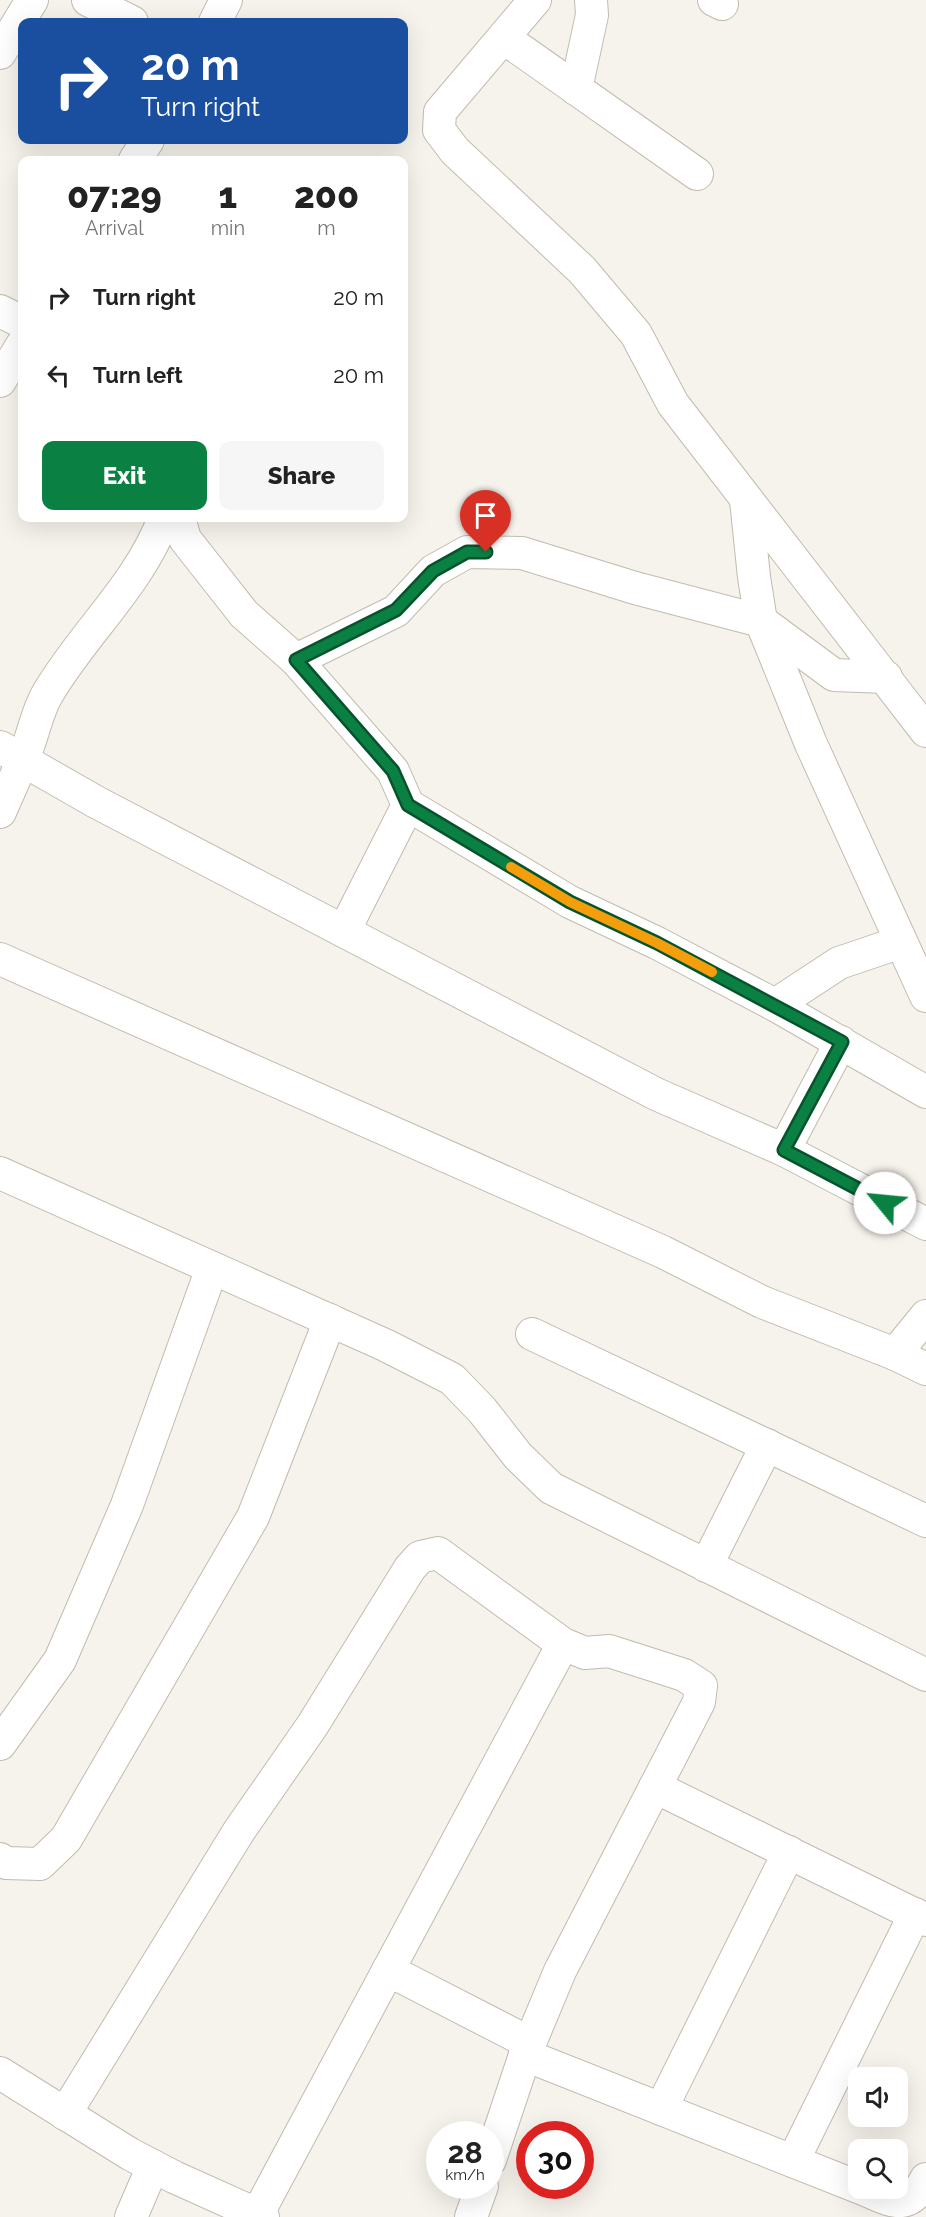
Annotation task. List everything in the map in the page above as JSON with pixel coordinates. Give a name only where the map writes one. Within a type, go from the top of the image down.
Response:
[{"type":"street","points":[[21,18],[32,0]]},
{"type":"street","points":[[88,0],[124,18]]},
{"type":"street","points":[[217,18],[226,0]]},
{"type":"street","points":[[535,0],[440,111],[438,130],[455,151],[582,270],[636,334],[673,404],[886,677],[908,710],[926,730]]},
{"type":"street","points":[[576,89],[592,15],[591,0]]},
{"type":"street","points":[[0,53],[18,23]]},
{"type":"street","points":[[504,38],[697,174]]},
{"type":"street","points":[[0,311],[18,320]]},
{"type":"street","points":[[0,381],[18,352]]},
{"type":"street","points":[[746,500],[761,621],[811,744],[913,956],[926,996]]},
{"type":"street","points":[[0,812],[12,753],[47,694],[125,590],[158,535],[163,522]]},
{"type":"street","points":[[180,522],[184,539],[244,614],[296,660],[393,771],[408,805],[570,902],[657,943],[775,1005],[926,1092]]},
{"type":"street","points":[[296,660],[396,610],[433,571],[467,552],[522,553],[635,588],[761,621],[834,675],[886,677]]},
{"type":"street","points":[[12,753],[96,802],[656,1094],[784,1150],[926,1224]]},
{"type":"street","points":[[344,931],[408,805]]},
{"type":"street","points":[[775,1005],[838,963],[913,956]]},
{"type":"street","points":[[0,959],[663,1252],[762,1302],[895,1354],[926,1369]]},
{"type":"street","points":[[784,1150],[842,1042]]},
{"type":"street","points":[[0,1173],[385,1345],[452,1379],[482,1410],[518,1456],[551,1488],[926,1675]]},
{"type":"street","points":[[0,1744],[60,1660],[127,1505],[212,1268]]},
{"type":"street","points":[[895,1354],[926,1316]]},
{"type":"street","points":[[0,1859],[6,1863],[40,1864],[66,1839],[253,1517],[330,1320]]},
{"type":"street","points":[[532,1334],[767,1445],[924,1515]]},
{"type":"street","points":[[706,1566],[767,1445]]},
{"type":"street","points":[[65,2114],[239,1831],[312,1726],[410,1568],[420,1557],[438,1553],[563,1644],[585,1653],[609,1651],[684,1675],[701,1686],[699,1702],[560,1971],[528,2049],[503,2121]]},
{"type":"street","points":[[0,2073],[153,2166],[260,2216],[388,1970],[563,1644]]},
{"type":"street","points":[[655,1786],[920,1917],[793,2161]]},
{"type":"street","points":[[661,2109],[789,1852]]},
{"type":"street","points":[[388,1970],[528,2049],[661,2109],[848,2184]]},
{"type":"street","points":[[131,2217],[153,2166]]},
{"type":"street","points":[[887,2199],[906,2201],[919,2193],[926,2179]]},
{"type":"street","points":[[471,2217],[477,2199]]},
{"type":"slow traffic","points":[[511,867],[570,902],[712,972]]},
{"type":"route","points":[[486,552],[467,552],[433,571],[396,610],[296,660],[393,771],[408,805],[570,902],[657,943],[842,1042],[784,1150],[885,1203]]}]
